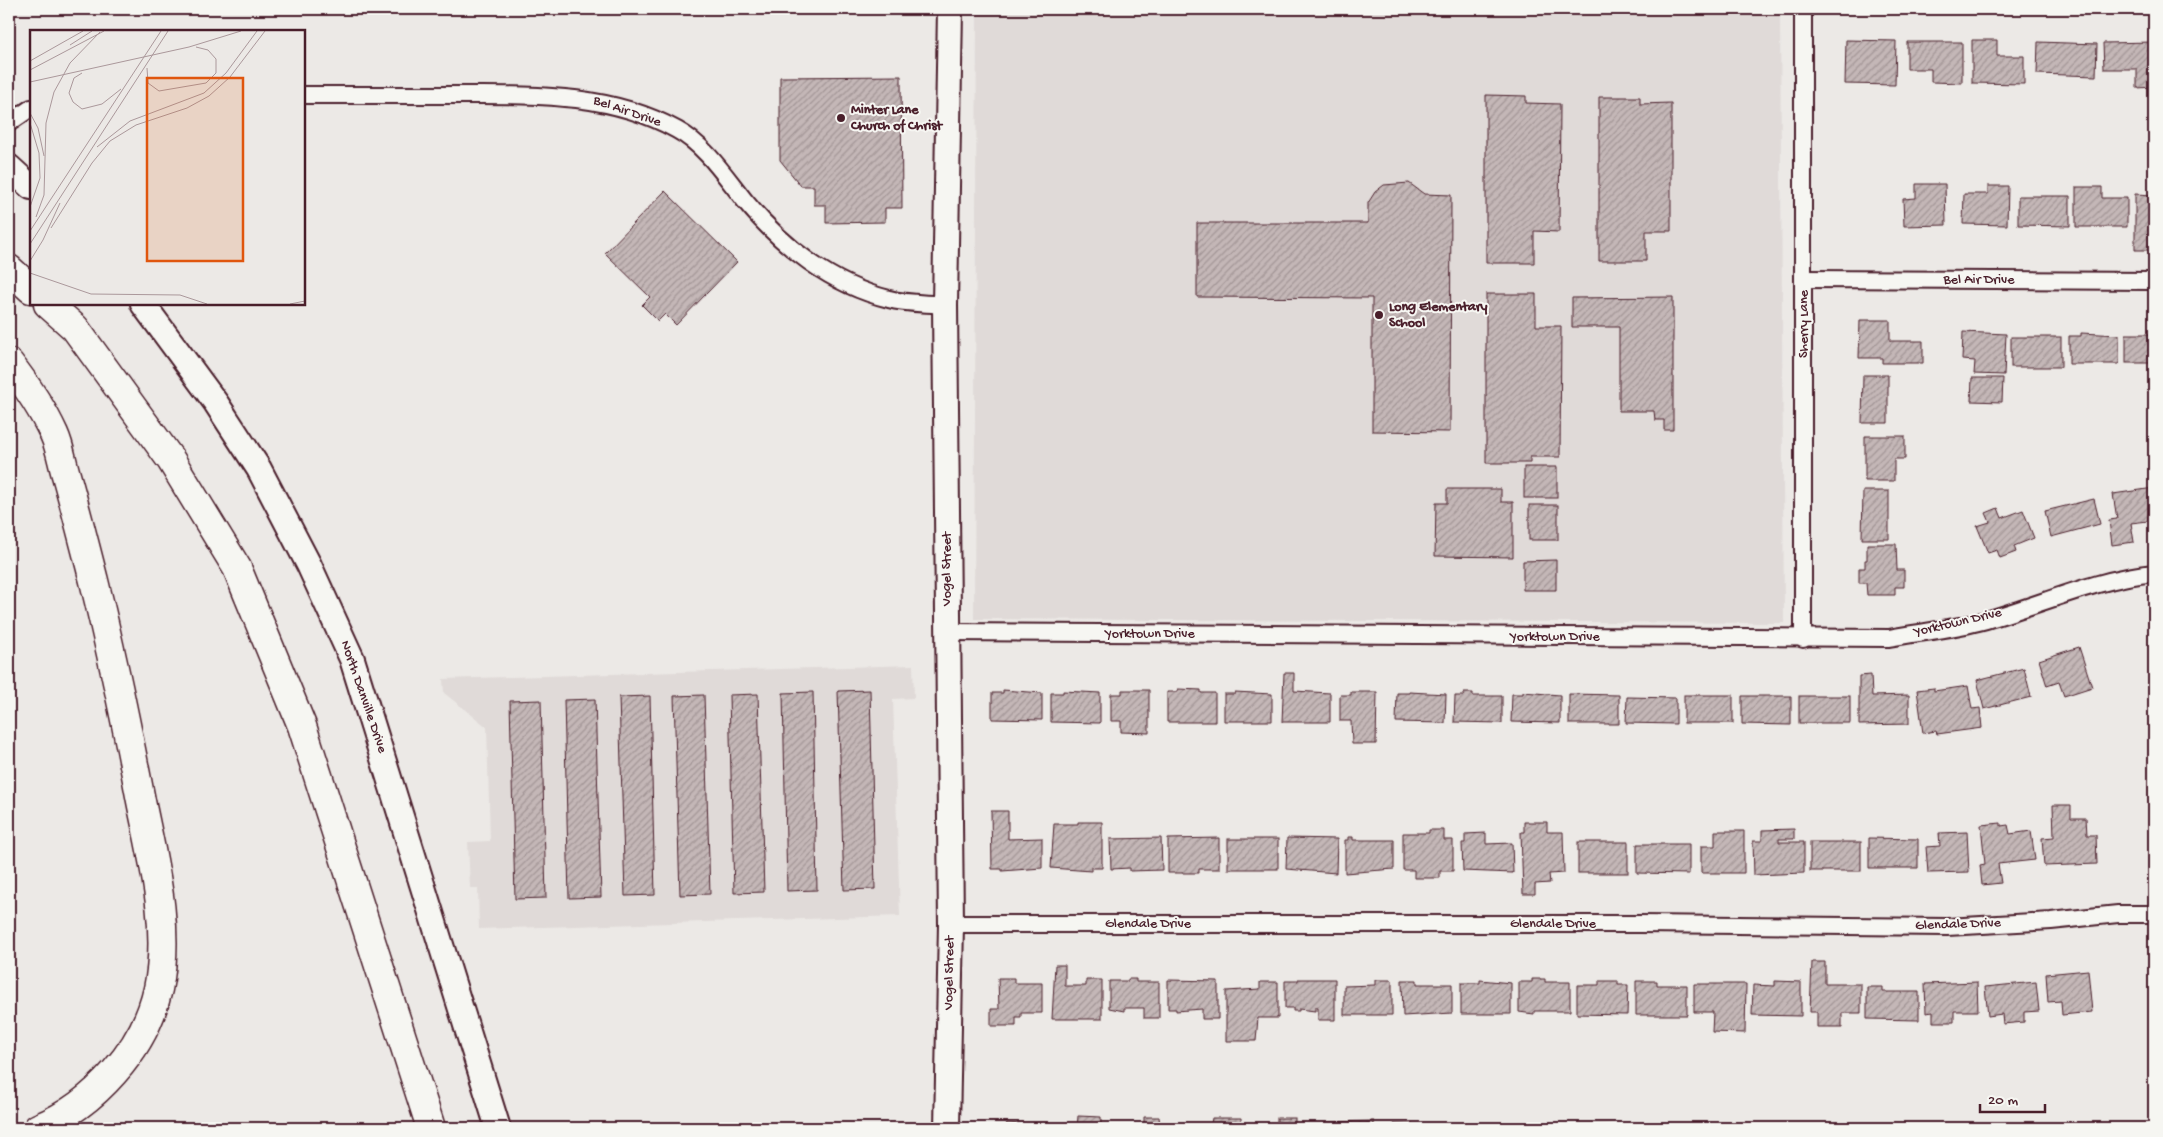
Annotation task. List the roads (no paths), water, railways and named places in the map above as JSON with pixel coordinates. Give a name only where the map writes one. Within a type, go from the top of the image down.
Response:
[{"type":"highway","points":[[9,269],[30,288]]},
{"type":"highway","points":[[49,305],[75,328],[171,460],[237,568],[302,726],[431,1128]]},
{"type":"highway","points":[[9,363],[33,394],[55,436],[79,520],[117,676],[155,871],[162,918],[158,987],[152,1010],[134,1047],[115,1071],[90,1096],[57,1120],[38,1128]]},
{"type":"street","name":"Vogel Street","points":[[947,1128],[950,924],[946,305],[950,9]]},
{"type":"street","name":"Sherry Lane","points":[[1803,9],[1803,639]]},
{"type":"street","name":"Bel Air Drive","points":[[305,95],[535,95],[586,98],[639,113],[678,130],[699,147],[765,225],[800,256],[847,285],[890,300],[946,305]]},
{"type":"street","points":[[9,123],[30,109]]},
{"type":"street","points":[[9,167],[30,186]]},
{"type":"street","name":"Bel Air Drive","points":[[1804,279],[2154,281]]},
{"type":"street","name":"North Danville Drive","points":[[144,305],[216,403],[259,469],[309,565],[352,659],[498,1128]]},
{"type":"street","name":"Yorktown Drive","points":[[947,632],[1803,639],[1888,638],[1985,620],[2068,591],[2134,575],[2154,573]]},
{"type":"street","name":"Glendale Drive","points":[[950,924],[1640,924],[1947,927],[2051,921],[2118,914],[2154,914]]},
{"type":"place","name":"Minter Lane Church of Christ","points":[[841,118]]},
{"type":"place","name":"Long Elementary School","points":[[1379,315]]}]
